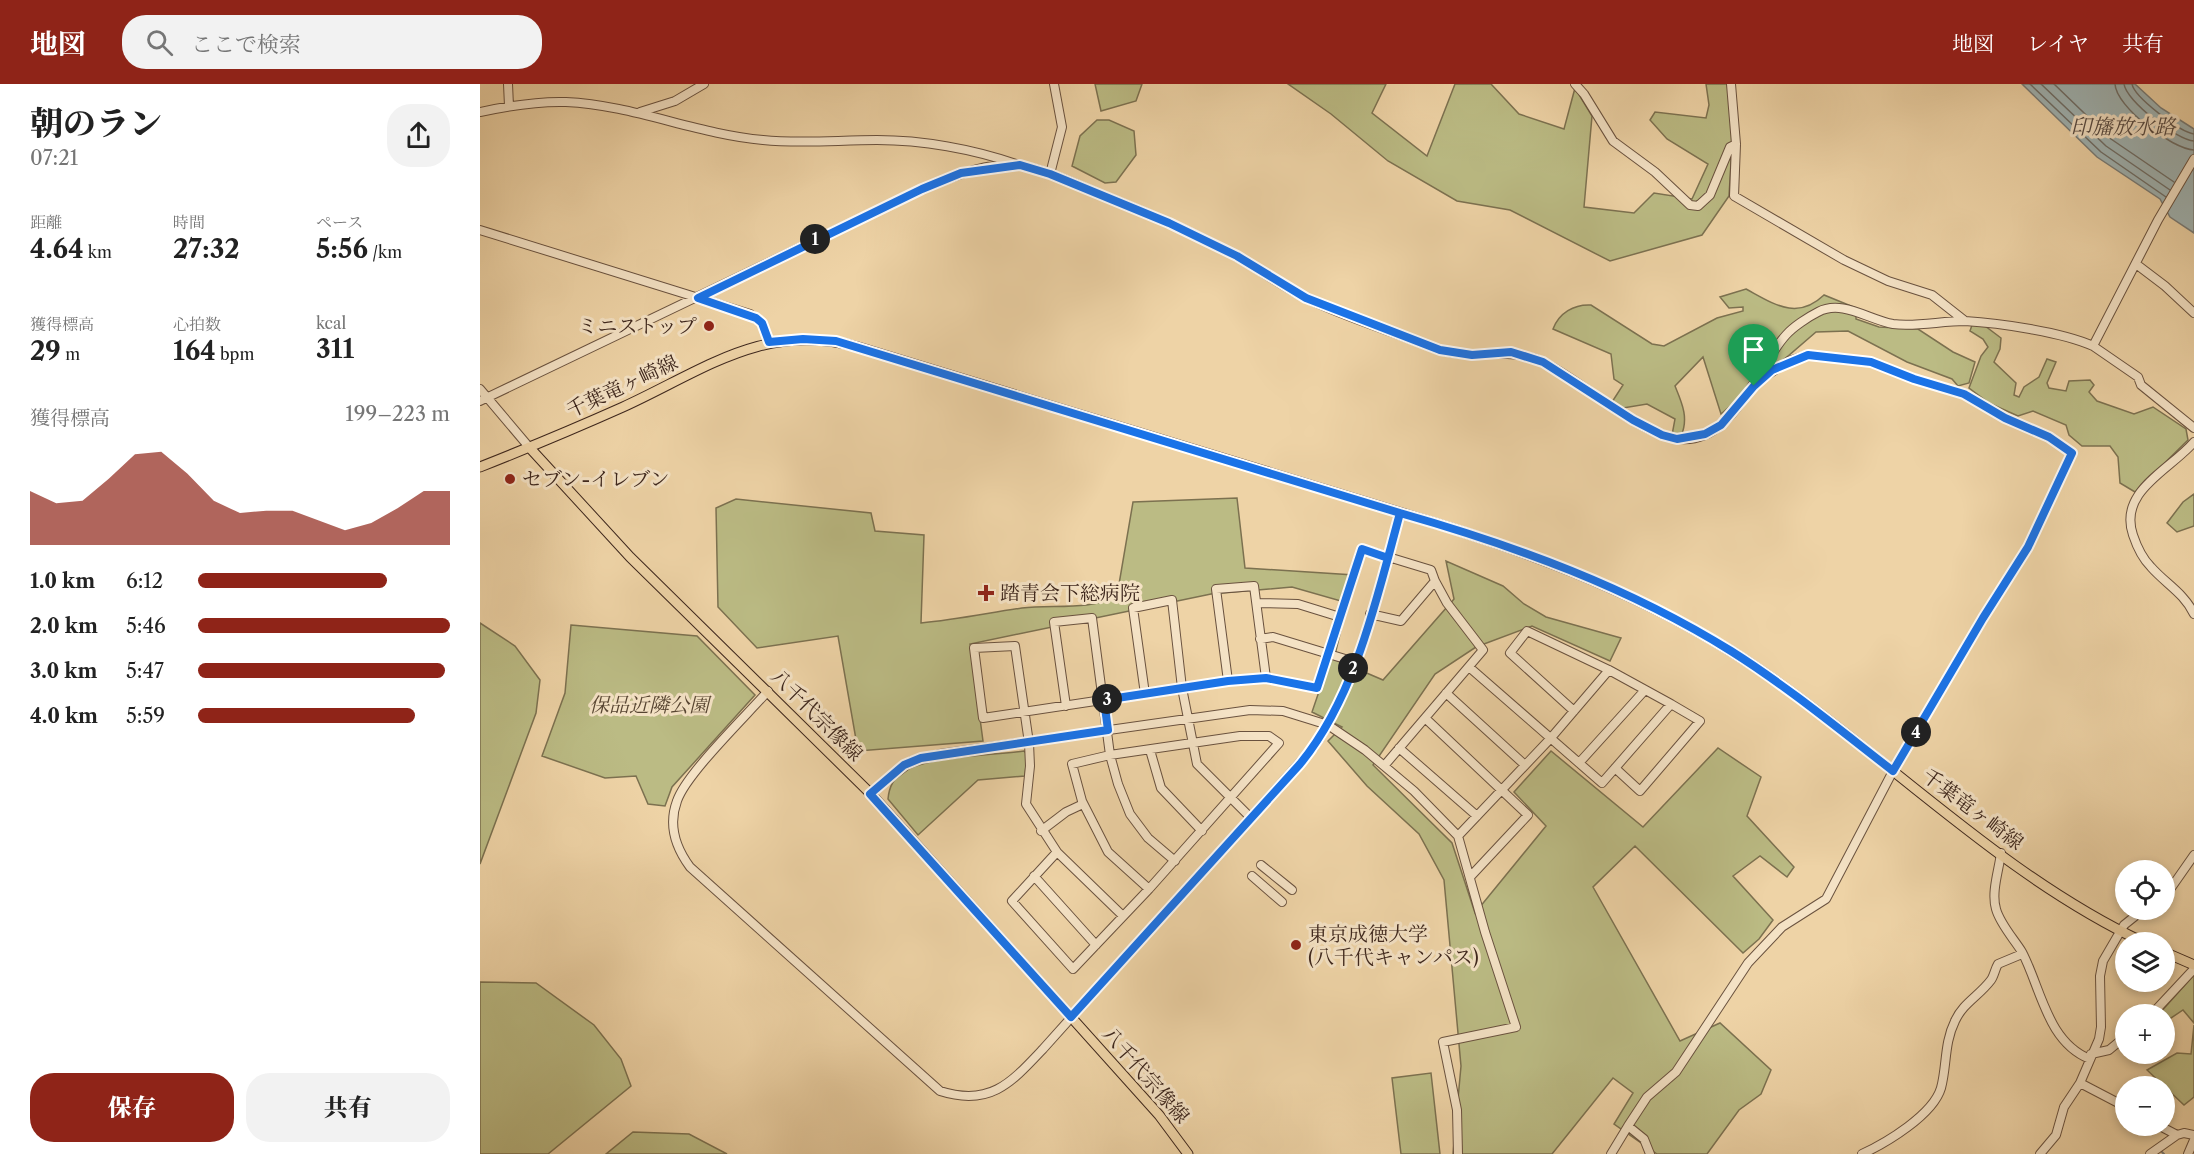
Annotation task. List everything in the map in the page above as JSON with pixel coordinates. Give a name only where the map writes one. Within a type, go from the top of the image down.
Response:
[{"type":"main road","name":"千葉竜ヶ崎線","points":[[480,467],[622,407],[733,354],[769,342],[803,339],[836,341],[1400,513],[1555,563],[1663,612],[1768,675],[2001,853],[2085,913],[2120,931]]},
{"type":"main road","name":"八千代宗像線","points":[[529,447],[630,557],[870,794],[1159,1114],[1188,1154]]},
{"type":"main road","points":[[2175,958],[2194,967]]},
{"type":"street","points":[[508,84],[509,106]]},
{"type":"street","points":[[637,113],[675,101],[704,84]]},
{"type":"street","points":[[1050,174],[1062,127],[1054,84]]},
{"type":"street","points":[[1575,84],[1584,94],[1608,136],[1655,172],[1690,205],[1698,206],[1710,195],[1730,147],[1736,144]]},
{"type":"street","points":[[1731,84],[1736,144],[1732,188],[1738,200],[1844,260],[1888,281],[1932,295],[1965,321]]},
{"type":"street","points":[[480,112],[509,106],[566,102],[637,113],[738,138],[803,143],[901,141],[978,153],[1050,174],[1169,223],[1237,256],[1306,298],[1440,350],[1472,355],[1511,352],[1543,362],[1633,420],[1662,435],[1677,439],[1705,434],[1721,425],[1754,386],[1772,370],[1808,355],[1871,362],[1914,379],[1964,394],[2005,418],[2049,437],[2072,453],[2028,547],[1983,618],[1893,771],[1826,899],[1782,927],[1748,963],[1676,1072],[1647,1097],[1611,1154]]},
{"type":"street","points":[[2092,346],[2158,220],[2194,159]]},
{"type":"street","points":[[483,399],[922,189],[961,173],[1020,165]]},
{"type":"street","points":[[480,230],[756,318],[762,323],[769,342]]},
{"type":"street","points":[[2136,264],[2165,285],[2194,313]]},
{"type":"street","points":[[1754,386],[1786,334],[1819,311],[1829,308],[1854,311],[1893,324],[1965,321],[2076,340],[2092,346],[2138,377],[2141,385],[2194,428]]},
{"type":"street","points":[[480,389],[483,399],[529,447]]},
{"type":"street","points":[[2194,442],[2134,498],[2129,518],[2142,556],[2175,587],[2189,603],[2194,614]]},
{"type":"street","points":[[768,691],[689,781],[677,801],[674,833],[681,855],[690,867],[940,1091],[955,1096],[975,1097],[1001,1088],[1015,1079],[1313,748],[1346,690],[1400,513]]},
{"type":"street","points":[[1123,916],[1057,852],[1041,831],[1026,804],[1030,766],[1029,743],[1024,713],[1015,646],[974,648],[983,718],[1024,713],[1228,681],[1266,678],[1317,688],[1362,549],[1431,570],[1447,603],[1484,650],[1384,766]]},
{"type":"street","points":[[1370,614],[1401,621],[1435,581]]},
{"type":"street","points":[[1228,681],[1216,589],[1254,586],[1266,678]]},
{"type":"street","points":[[1144,694],[1133,608],[1172,600],[1182,688],[1197,764],[1251,818]]},
{"type":"street","points":[[1257,603],[1298,604],[1340,617]]},
{"type":"street","points":[[1066,706],[1053,622],[1092,618],[1110,755],[1130,814],[1148,838],[1175,861]]},
{"type":"street","points":[[1574,711],[1510,653],[1527,631],[1609,670],[1700,721],[1640,791],[1615,768]]},
{"type":"street","points":[[1260,639],[1273,637],[1355,662]]},
{"type":"street","points":[[1468,668],[1602,783],[1671,704]]},
{"type":"street","points":[[1458,836],[1550,739],[1609,670]]},
{"type":"street","points":[[1579,763],[1645,690]]},
{"type":"street","points":[[1446,693],[1525,765]]},
{"type":"street","points":[[870,794],[898,770],[921,758],[1108,730],[1264,710],[1305,716],[1328,725],[1414,791],[1458,836],[1516,1027],[1443,1042],[1457,1110],[1458,1154]]},
{"type":"street","points":[[1425,718],[1528,815],[1470,877]]},
{"type":"street","points":[[1057,852],[1012,900],[1073,969],[1149,889],[1232,799],[1280,743],[1269,736],[1240,736],[1110,755],[1072,764],[1083,804],[1108,852],[1149,889]]},
{"type":"street","points":[[1399,748],[1477,816]]},
{"type":"street","points":[[1150,750],[1161,788],[1202,831]]},
{"type":"street","points":[[1041,831],[1050,822],[1083,804]]},
{"type":"street","points":[[2001,853],[1995,905],[2022,954],[2049,1018],[2068,1044],[2081,1055],[2090,1057],[2109,1050],[2115,1045]]},
{"type":"street","points":[[2175,882],[2194,855]]},
{"type":"street","points":[[1261,865],[1292,890]]},
{"type":"street","points":[[1034,876],[1096,945]]},
{"type":"street","points":[[1252,876],[1282,902]]},
{"type":"street","points":[[2040,1154],[2056,1135],[2064,1107],[2080,1083],[2090,1057],[2101,1027],[2100,976],[2103,961],[2128,920]]},
{"type":"street","points":[[1862,1154],[1893,1138],[1906,1126],[1920,1118],[1941,1087],[1947,1040],[1964,1005],[1990,981],[1998,964],[2022,954]]},
{"type":"street","points":[[2161,1004],[2194,967]]},
{"type":"street","points":[[2080,1083],[2115,1101]]},
{"type":"street","points":[[1628,1126],[1644,1138],[1650,1154]]},
{"type":"street","points":[[2150,1154],[2184,1133],[2194,1138],[2187,1154]]},
{"type":"green space","points":[[1095,84],[1142,84],[1136,101],[1101,111]]},
{"type":"green space","points":[[1288,84],[1386,84],[1372,113],[1427,156],[1455,84],[1491,84],[1519,114],[1564,129],[1575,88],[1592,116],[1584,207],[1634,213],[1654,193],[1692,199],[1708,164],[1667,139],[1650,120],[1655,112],[1706,118],[1709,105],[1706,84],[1728,84],[1733,129],[1729,196],[1702,235],[1610,261],[1510,210],[1457,201],[1388,161],[1331,114]]},
{"type":"green space","points":[[1097,120],[1109,120],[1134,131],[1136,155],[1116,182],[1105,183],[1072,166],[1080,136]]},
{"type":"green space","points":[[1746,289],[1776,304],[1795,308],[1814,303],[1824,295],[1856,308],[1856,319],[1879,327],[1918,329],[1953,352],[1975,362],[1969,383],[1958,386],[1952,379],[1907,362],[1848,331],[1816,332],[1721,414],[1703,357],[1675,386],[1682,405],[1684,423],[1681,436],[1672,435],[1675,419],[1647,404],[1623,408],[1612,402],[1623,385],[1614,379],[1611,354],[1553,329],[1563,314],[1579,306],[1591,305],[1652,344],[1664,346],[1717,318],[1743,311],[1743,307],[1729,308],[1720,297]]},
{"type":"green space","points":[[1972,325],[1985,326],[2001,338],[2000,349],[1994,362],[2016,383],[2014,395],[2019,397],[2024,387],[2039,377],[2047,359],[2056,362],[2047,383],[2049,388],[2066,391],[2069,381],[2090,380],[2094,385],[2089,392],[2097,401],[2134,414],[2153,407],[2186,429],[2188,440],[2135,492],[2120,483],[2118,457],[2110,446],[2082,446],[2069,435],[2066,425],[2033,411],[2018,416],[1989,403],[1969,388],[1981,356],[1988,347],[1983,339],[1970,331]]},
{"type":"green space","points":[[2194,494],[2194,526],[2177,532],[2167,523],[2183,502]]},
{"type":"green space","points":[[1237,498],[1245,568],[1354,575],[1334,659],[1383,680],[1454,599],[1446,561],[1503,586],[1524,604],[1546,617],[1621,638],[1610,661],[1532,626],[1476,647],[1435,674],[1373,765],[1452,843],[1475,913],[1546,826],[1514,792],[1551,751],[1643,827],[1718,748],[1761,777],[1747,816],[1794,867],[1787,877],[1760,856],[1733,876],[1773,920],[1759,939],[1743,953],[1635,846],[1593,887],[1680,1041],[1720,1023],[1771,1070],[1761,1094],[1739,1110],[1707,1154],[1657,1154],[1614,1124],[1633,1093],[1613,1078],[1552,1154],[1453,1154],[1461,1066],[1444,880],[1419,834],[1367,786],[1328,741],[1342,727],[1312,712],[1328,665],[1341,601],[1292,587],[1211,594],[970,644],[983,741],[858,751],[838,636],[757,648],[718,607],[716,508],[736,499],[871,513],[875,531],[924,535],[921,623],[1022,608],[1095,604],[1106,601],[1117,596],[1133,502]]},
{"type":"green space","points":[[480,623],[515,646],[540,680],[536,713],[480,864]]},
{"type":"green space","name":"保品近隣公園","points":[[571,625],[697,636],[755,695],[672,787],[665,806],[648,804],[636,776],[605,778],[542,756],[565,693]]},
{"type":"green space","points":[[1024,751],[1027,754],[1025,776],[978,780],[918,835],[888,799],[894,780],[903,772],[914,767],[944,759]]},
{"type":"green space","points":[[2194,975],[2194,1023],[2183,1010],[2175,1015],[2175,1004],[2168,1004]]},
{"type":"green space","points":[[480,982],[536,983],[594,1025],[621,1059],[631,1086],[548,1154],[480,1154]]},
{"type":"green space","points":[[2194,1025],[2194,1097],[2184,1105],[2175,1096],[2175,1076],[2153,1076],[2147,1070],[2158,1064],[2175,1064],[2177,1053],[2191,1054]]},
{"type":"green space","points":[[1431,1073],[1440,1154],[1401,1154],[1392,1078]]},
{"type":"green space","points":[[633,1132],[689,1134],[727,1154],[606,1154]]},
{"type":"water","name":"印旛放水路","points":[[2022,84],[2135,84],[2161,108],[2194,129],[2194,233],[2170,217],[2160,199],[2097,157]]},
{"type":"waterway","points":[[2161,1151],[2164,1154]]},
{"type":"place","name":"ミニストップ","points":[[709,326]]},
{"type":"place","name":"セブン-イレブン","points":[[510,479]]},
{"type":"place","name":"踏青会下総病院","points":[[986,593]]},
{"type":"place","name":"東京成徳大学 (八千代キャンパス)","points":[[1296,945]]},
{"type":"route","points":[[1754,386],[1721,425],[1705,434],[1677,439],[1662,435],[1584,390],[1543,362],[1511,352],[1472,355],[1440,350],[1306,298],[1237,256],[1169,223],[1050,174],[1020,165],[961,173],[922,189],[771,260],[698,298],[750,314],[762,323],[769,342],[803,339],[836,341],[1400,513],[1388,558],[1346,690],[1322,735],[1300,764],[1071,1017],[870,794],[904,765],[921,758],[1108,730],[1104,700],[1228,681],[1266,678],[1317,688],[1362,549],[1388,558],[1400,513],[1555,563],[1663,612],[1768,675],[1893,771],[1983,618],[2028,547],[2072,453],[2049,437],[2005,418],[1964,394],[1914,379],[1871,362],[1808,355],[1772,370],[1754,386]]}]
